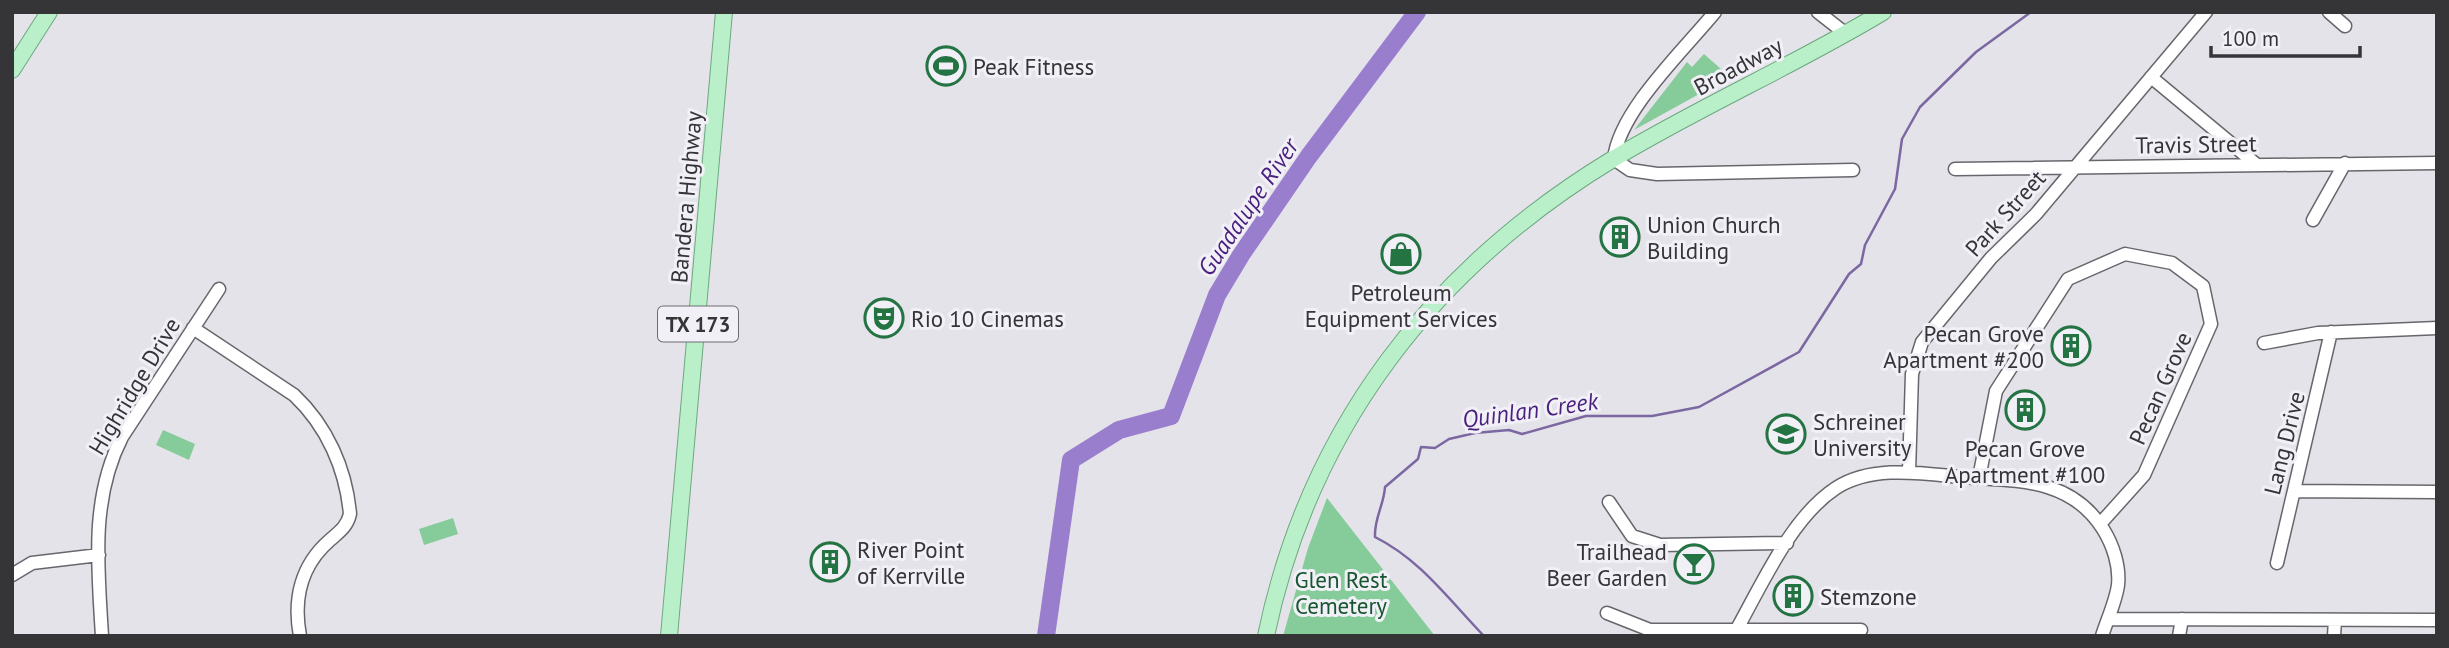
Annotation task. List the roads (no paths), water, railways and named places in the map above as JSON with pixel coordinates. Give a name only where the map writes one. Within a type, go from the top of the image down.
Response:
[{"type":"main road","points":[[12,70],[49,12]]},
{"type":"main road","name":"Bandera Highway","points":[[669,636],[724,12]]},
{"type":"main road","name":"Broadway","points":[[1266,636],[1290,544],[1312,486],[1345,423],[1382,367],[1438,299],[1480,257],[1523,220],[1614,159],[1883,12]]},
{"type":"street","points":[[1715,12],[1634,110],[1622,128],[1614,159],[1630,170],[1657,174],[1853,170]]},
{"type":"street","points":[[1818,12],[1846,34]]},
{"type":"street","name":"Park Street","points":[[1909,472],[1911,383],[1918,349],[1991,258],[2036,214],[2206,12]]},
{"type":"street","points":[[2329,12],[2345,26]]},
{"type":"street","points":[[2151,77],[2257,165]]},
{"type":"street","points":[[2314,220],[2345,163]]},
{"type":"street","name":"Travis Street","points":[[1955,169],[2437,163]]},
{"type":"street","name":"Pecan Grove","points":[[1979,478],[1996,391],[2068,279],[2125,254],[2172,263],[2203,286],[2211,324],[2144,475],[2100,524]]},
{"type":"street","name":"Highridge Drive","points":[[102,636],[99,555],[101,492],[108,463],[219,289]]},
{"type":"street","points":[[193,328],[294,395],[309,409],[333,446],[350,514],[348,522],[315,555],[304,572],[296,615],[300,636]]},
{"type":"street","points":[[2264,343],[2331,332],[2437,328]]},
{"type":"street","name":"Lang Drive","points":[[2277,563],[2331,332]]},
{"type":"street","points":[[1734,633],[1810,509],[1837,487],[1869,475],[1909,472],[2029,482],[2063,491],[2090,509],[2113,545],[2118,584],[2102,636]]},
{"type":"street","points":[[2294,491],[2437,492]]},
{"type":"street","points":[[1609,502],[1632,536],[1660,545],[1787,543]]},
{"type":"street","points":[[12,575],[32,563],[99,555]]},
{"type":"street","points":[[1607,614],[1650,630],[1734,633],[1861,630]]},
{"type":"street","points":[[2108,619],[2437,620]]},
{"type":"street","points":[[2179,636],[2182,620]]},
{"type":"street","points":[[2334,636],[2335,620]]},
{"type":"waterway","name":"Guadalupe River","points":[[1046,636],[1071,460],[1119,430],[1171,416],[1217,295],[1241,255],[1309,156],[1417,12]]},
{"type":"waterway","name":"Quinlan Creek","points":[[1484,636],[1407,557],[1375,537],[1385,487],[1418,459],[1421,447],[1435,448],[1449,439],[1475,433],[1509,430],[1522,434],[1586,416],[1652,416],[1699,407],[1799,352],[1849,274],[1861,264],[1865,245],[1895,189],[1902,139],[1920,107],[1976,52],[2031,12]]},
{"type":"place","name":"Peak Fitness","points":[[946,66]]},
{"type":"place","name":"Union Church Building","points":[[1620,237]]},
{"type":"place","name":"Petroleum Equipment Services","points":[[1401,254]]},
{"type":"place","name":"Rio 10 Cinemas","points":[[884,318]]},
{"type":"place","name":"Pecan Grove Apartment #200","points":[[2071,346]]},
{"type":"place","name":"Pecan Grove Apartment #100","points":[[2025,410]]},
{"type":"place","name":"Schreiner University","points":[[1786,434]]},
{"type":"place","name":"River Point of Kerrville","points":[[830,562]]},
{"type":"place","name":"Trailhead Beer Garden","points":[[1694,564]]},
{"type":"place","name":"Stemzone","points":[[1793,596]]},
{"type":"park label","name":"Glen Rest Cemetery","points":[[1341,592]]}]
